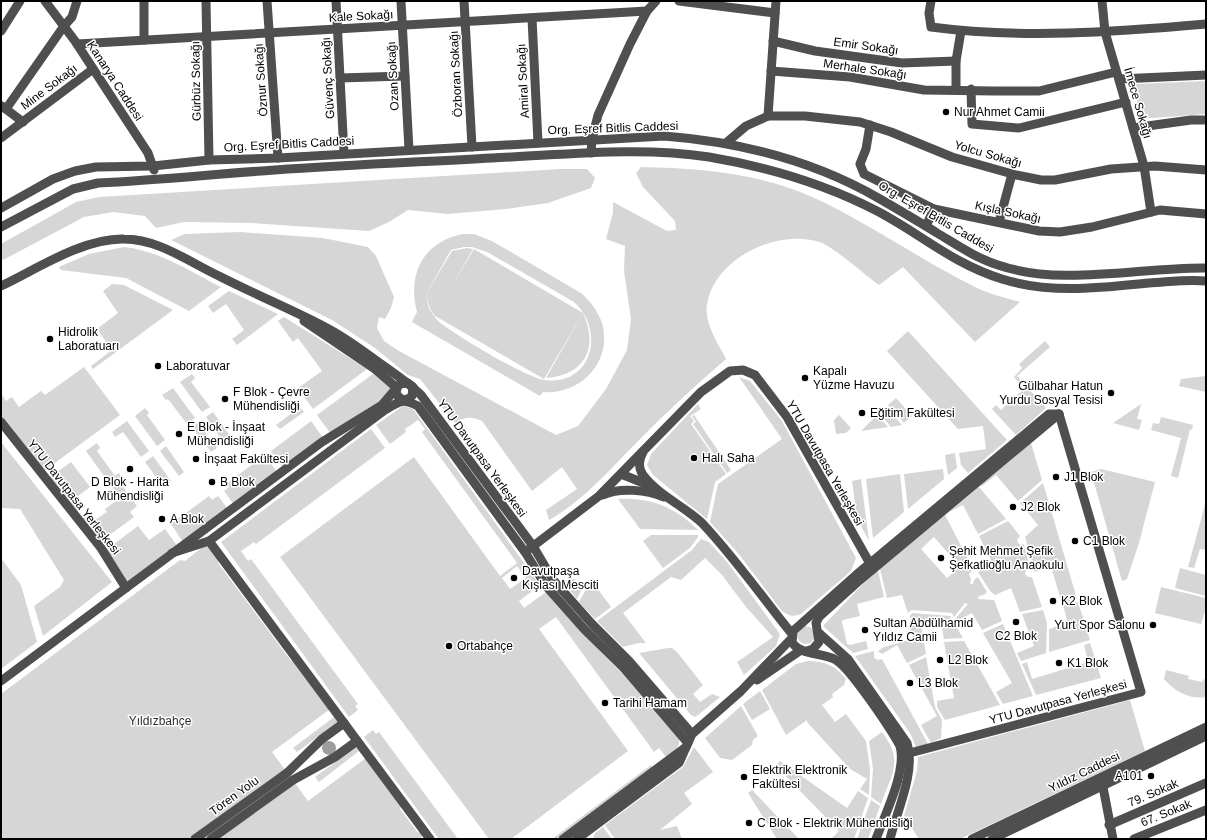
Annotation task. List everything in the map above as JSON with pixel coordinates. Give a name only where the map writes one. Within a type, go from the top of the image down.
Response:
[{"type":"street","points":[[1,31],[20,1]]},
{"type":"street","name":"Kanarya Caddesi","points":[[45,1],[77,44],[148,153],[156,180]]},
{"type":"street","points":[[23,122],[3,107],[72,17],[77,1]]},
{"type":"street","points":[[144,1],[144,40]]},
{"type":"street","name":"Gürbüz Sokağı","points":[[206,1],[209,160]]},
{"type":"street","name":"Öznur Sokağı","points":[[267,1],[278,158]]},
{"type":"street","name":"Güvenç Sokağı","points":[[336,1],[344,154]]},
{"type":"street","name":"Ozan Sokağı","points":[[400,1],[409,150]]},
{"type":"street","name":"Özboran Sokağı","points":[[464,1],[472,146]]},
{"type":"street","points":[[591,153],[592,139],[598,115],[630,44],[647,11],[656,1]]},
{"type":"street","points":[[679,1],[775,13]]},
{"type":"street","points":[[726,143],[746,126],[768,116],[776,1]]},
{"type":"street","points":[[930,1],[929,13],[931,27],[960,31],[1105,32],[1206,24]]},
{"type":"street","name":"İmece Sokağı","points":[[1102,1],[1105,32],[1144,166],[1151,212]]},
{"type":"street","name":"Kale Sokağı","points":[[77,44],[647,11]]},
{"type":"street","name":"Amiral Sokağı","points":[[532,18],[538,143]]},
{"type":"street","points":[[956,89],[956,61],[960,31]]},
{"type":"street","name":"Emir Sokağı","points":[[773,41],[815,51],[902,63],[956,61]]},
{"type":"street","name":"Mine Sokağı","points":[[1,138],[93,69]]},
{"type":"street","name":"Merhale Sokağı","points":[[771,71],[850,77],[924,90],[971,89],[1039,91],[1118,76],[1206,75]]},
{"type":"street","points":[[340,78],[405,76]]},
{"type":"street","points":[[971,89],[972,124],[1019,128],[1126,102]]},
{"type":"street","name":"Yolcu Sokağı","points":[[768,116],[805,116],[860,122],[952,157],[1012,174],[1041,180],[1055,180],[1111,169],[1144,166],[1206,170]]},
{"type":"street","points":[[1133,128],[1191,120],[1206,120]]},
{"type":"street","name":"Kışla Sokağı","points":[[870,125],[866,149],[860,164],[864,174],[934,209],[999,222],[1039,232],[1060,232],[1092,227],[1160,210],[1206,214]]},
{"type":"street","points":[[742,147],[746,126]]},
{"type":"street","name":"Org. Eşref Bitlis Caddesi","points":[[1,208],[53,179],[75,171],[104,166],[153,166],[209,160],[278,158],[664,136],[726,143],[807,164],[844,179],[969,252],[993,263],[1030,272],[1097,275],[1177,267],[1206,268]]},
{"type":"street","name":"Org. Eşref Bitlis Caddesi","points":[[1,227],[73,189],[98,183],[156,180],[277,170],[591,153],[653,152],[707,157],[795,176],[837,192],[879,212],[939,251],[974,270],[1033,287],[1059,289],[1096,288],[1171,281],[1206,281]]},
{"type":"street","points":[[999,222],[1012,174]]},
{"type":"street","points":[[926,226],[934,209]]},
{"type":"street","name":"YTU Davutpasa Yerleşkesi","points":[[1,286],[86,246],[98,242],[124,238],[148,242],[162,247],[288,310],[326,327],[411,385],[421,395],[529,549],[546,586],[622,667],[687,745]]},
{"type":"street","name":"YTU Davutpasa Yerleşkesi","points":[[288,310],[375,369],[397,388],[398,396],[418,406],[573,603],[629,661],[692,734]]},
{"type":"street","name":"YTU Davutpasa Yerleşkesi","points":[[529,549],[600,496],[701,392],[730,371],[737,369],[749,371],[755,375],[788,417],[871,567]]},
{"type":"street","points":[[1,681],[172,553],[322,442],[382,405],[403,383],[411,385],[414,390],[412,396],[385,410],[209,541],[172,553]]},
{"type":"street","points":[[577,839],[679,763],[692,734],[741,691],[795,631],[1048,414],[1059,414]]},
{"type":"street","points":[[741,691],[803,651],[813,649],[819,638],[816,623],[819,618],[871,567],[1059,414]]},
{"type":"street","name":"YTU Davutpasa Yerleşkesi","points":[[906,754],[1141,692],[1059,414]]},
{"type":"street","name":"YTU Davutpasa Yerleşkesi","points":[[1,422],[101,548],[126,588]]},
{"type":"street","name":"YTU Davutpasa Yerleşkesi","points":[[645,449],[641,456],[639,465],[642,474],[658,489],[685,509],[703,525],[732,558],[775,613],[795,631],[794,646],[803,651]]},
{"type":"street","name":"YTU Davutpasa Yerleşkesi","points":[[621,474],[658,489]]},
{"type":"street","name":"YTU Davutpasa Yerleşkesi","points":[[600,496],[617,491],[648,493],[663,496],[685,509]]},
{"type":"street","points":[[209,541],[430,839]]},
{"type":"street","points":[[795,631],[809,624],[848,659],[904,737],[910,770],[890,839]]},
{"type":"street","points":[[803,651],[818,653],[843,664],[906,754]]},
{"type":"street","points":[[290,777],[322,739],[344,723]]},
{"type":"street","name":"Yıldız Caddesi","points":[[972,839],[1206,727]]},
{"type":"street","points":[[992,839],[1007,836],[1206,736]]},
{"type":"street","points":[[290,777],[336,757],[357,741]]},
{"type":"street","points":[[563,839],[687,745]]},
{"type":"street","points":[[876,839],[906,754]]},
{"type":"street","name":"Tören Yolu","points":[[195,839],[290,777]]},
{"type":"street","name":"Tören Yolu","points":[[211,839],[290,777]]},
{"type":"street","name":"79. Sokak","points":[[1109,825],[1206,783]]},
{"type":"street","points":[[1103,787],[1111,838]]},
{"type":"street","name":"67. Sokak","points":[[1134,839],[1206,810]]},
{"type":"green space","points":[[1206,81],[1206,114],[1139,119],[1135,84]]},
{"type":"green space","points":[[641,167],[727,173],[790,188],[853,217],[977,288],[1020,302],[975,342],[903,267],[879,285],[842,256],[822,243],[805,239],[787,239],[769,243],[751,250],[735,261],[722,273],[712,288],[707,305],[710,326],[726,359],[663,416],[575,503],[549,520],[546,510],[577,489],[562,467],[532,491],[482,421],[475,418],[468,418],[462,419],[455,423],[420,379],[408,375],[375,348],[332,320],[171,240],[185,234],[240,232],[323,238],[368,247],[376,256],[394,297],[391,308],[385,319],[379,317],[377,328],[384,341],[399,351],[556,435],[578,426],[606,389],[627,350],[631,319],[624,271],[625,246],[606,239],[613,213],[613,202],[667,231],[676,230],[675,221],[643,187],[636,173]]},
{"type":"green space","points":[[561,169],[587,169],[595,178],[591,188],[548,203],[506,209],[448,214],[408,210],[389,222],[369,231],[252,223],[184,222],[156,228],[145,216],[113,212],[84,217],[3,260],[1,256],[1,244],[76,202],[99,197]]},
{"type":"green space","points":[[463,234],[474,234],[492,241],[581,293],[598,314],[602,323],[604,337],[603,350],[591,373],[581,382],[570,388],[543,392],[540,396],[412,322],[417,312],[414,298],[414,285],[421,262],[428,252],[449,238]],"holes":[[[472,247],[487,252],[574,302],[584,314],[590,328],[591,342],[589,355],[583,366],[573,375],[561,380],[545,380],[523,372],[459,336],[438,321],[429,309],[426,294],[451,250]]]},
{"type":"green space","points":[[124,247],[137,249],[162,257],[221,287],[189,311],[126,278],[61,270],[59,267],[89,254]]},
{"type":"green space","points":[[467,248],[473,249],[451,287],[474,249],[583,313],[544,379],[435,316],[430,309],[426,294],[452,251]]},
{"type":"green space","points":[[112,284],[124,285],[173,310],[93,369],[91,366],[112,350],[97,329],[118,313],[103,291]]},
{"type":"green space","points":[[229,291],[278,314],[237,345],[232,339],[244,330],[226,304],[213,313],[208,306]]},
{"type":"green space","points":[[583,313],[588,326],[589,338],[589,348],[585,358],[570,372],[559,376],[546,378]]},
{"type":"green space","points":[[284,317],[367,369],[313,409],[298,388],[322,371],[298,338],[293,342],[278,321]]},
{"type":"green space","points":[[908,331],[1007,440],[968,473],[961,465],[959,453],[986,449],[983,426],[958,429],[887,351]]},
{"type":"green space","points":[[1045,341],[1050,347],[1017,376],[1046,408],[1016,435],[992,409],[996,405],[1001,410],[1024,389],[1014,377],[1022,368],[1019,364]]},
{"type":"green space","points":[[84,367],[120,415],[44,471],[1,417],[1,394],[6,401],[12,397],[19,407],[41,391],[45,395]]},
{"type":"green space","points":[[192,374],[195,378],[191,382],[210,407],[202,412],[180,382]]},
{"type":"green space","points":[[373,374],[393,389],[380,403],[331,434],[317,415]]},
{"type":"green space","points":[[1206,376],[1206,392],[1179,386],[1181,379]]},
{"type":"green space","points":[[739,377],[750,381],[782,421],[856,558],[851,571],[798,615],[791,616],[782,611],[738,553],[710,522],[718,484],[782,439]]},
{"type":"green space","points":[[173,388],[195,418],[187,424],[168,399],[166,400],[162,395]]},
{"type":"green space","points":[[896,398],[912,416],[904,423],[888,405]]},
{"type":"green space","points":[[698,404],[701,409],[690,416],[694,421],[691,424],[726,474],[715,482],[707,519],[653,475],[647,465],[651,454]]},
{"type":"green space","points":[[1141,404],[1137,419],[1142,420],[1139,430],[1113,423]]},
{"type":"green space","name":"Ortabahçe","points":[[403,406],[413,409],[540,585],[519,601],[524,608],[546,592],[582,633],[619,670],[679,739],[679,745],[676,750],[666,757],[659,748],[654,752],[556,617],[539,629],[628,751],[511,839],[489,839],[280,557],[414,457],[500,576],[517,563],[422,432],[425,429],[418,420],[405,429],[406,432],[390,444],[376,425]],"holes":[[[517,566],[526,578],[510,589],[502,578]]]},
{"type":"green space","points":[[300,407],[304,412],[280,429],[276,425]]},
{"type":"green space","points":[[145,408],[149,413],[147,415],[165,440],[157,446],[135,416]]},
{"type":"green space","points":[[886,408],[902,425],[891,427],[879,413]]},
{"type":"green space","points":[[213,412],[231,437],[224,443],[206,417]]},
{"type":"green space","points":[[694,415],[731,470],[727,473],[693,424],[696,422],[692,416]]},
{"type":"green space","points":[[839,415],[851,428],[846,433],[836,434],[834,420]]},
{"type":"green space","points":[[877,415],[888,427],[861,431]]},
{"type":"green space","points":[[1161,417],[1193,425],[1192,430],[1190,429],[1178,478],[1171,476],[1181,438],[1151,430],[1153,423],[1159,424]]},
{"type":"green space","points":[[127,421],[149,451],[141,457],[123,432],[115,437],[112,432]]},
{"type":"green space","points":[[311,421],[323,438],[283,468],[271,451]]},
{"type":"green space","points":[[198,423],[217,448],[211,452],[192,427]]},
{"type":"green space","points":[[371,429],[385,448],[256,544],[254,542],[241,551],[248,561],[251,559],[358,704],[355,706],[358,710],[349,717],[221,542]]},
{"type":"green space","points":[[1,442],[112,582],[43,636],[34,606],[60,587],[64,580],[20,509],[1,508]]},
{"type":"green space","points":[[97,443],[100,448],[97,451],[115,476],[119,473],[122,478],[119,481],[137,506],[130,512],[134,517],[100,542],[80,517],[88,511],[95,520],[107,512],[105,509],[120,498],[86,451]]},
{"type":"green space","points":[[1031,443],[1042,480],[1018,501],[996,475],[982,486],[981,485]]},
{"type":"green space","points":[[166,446],[184,472],[179,476],[160,451]]},
{"type":"green space","points":[[955,453],[957,468],[948,475],[945,455]]},
{"type":"green space","points":[[265,455],[277,472],[234,505],[224,491],[229,487],[226,484]]},
{"type":"green space","points":[[153,456],[171,481],[163,487],[145,462]]},
{"type":"green space","points":[[71,462],[90,487],[78,496],[85,506],[76,512],[49,478]]},
{"type":"green space","points":[[943,469],[944,479],[908,509],[904,474]]},
{"type":"green space","points":[[1101,469],[1155,482],[1139,543],[1127,579],[1122,581],[1091,472]]},
{"type":"green space","points":[[900,474],[904,512],[873,538],[866,479]]},
{"type":"green space","points":[[861,479],[869,541],[857,518],[852,481]]},
{"type":"green space","points":[[1043,483],[1077,599],[1062,603],[1051,567],[1034,572],[1025,537],[1038,525],[1020,503]]},
{"type":"green space","points":[[979,487],[1006,519],[978,534],[963,505],[949,512]]},
{"type":"green space","points":[[209,496],[212,500],[218,496],[228,509],[183,542],[171,524]]},
{"type":"green space","points":[[618,499],[641,500],[661,505],[680,515],[698,530],[640,529]]},
{"type":"green space","points":[[1206,501],[1206,550],[1200,549],[1194,568],[1188,567]]},
{"type":"green space","points":[[945,515],[973,569],[969,574],[971,579],[970,584],[973,584],[974,580],[978,577],[987,592],[984,595],[979,596],[978,599],[994,600],[1002,621],[982,630],[972,613],[957,621],[955,619],[968,604],[965,603],[954,617],[952,613],[912,610],[908,613],[902,595],[887,598],[880,569]],"holes":[[[934,537],[960,567],[947,578],[921,549]]]},
{"type":"green space","points":[[1008,521],[1020,536],[1017,540],[1018,543],[1021,545],[1024,544],[1030,568],[1026,570],[1025,574],[1028,577],[1032,577],[1042,607],[1020,612],[1011,588],[995,595],[990,591],[978,572],[993,564],[979,536]]},
{"type":"green space","points":[[138,526],[149,540],[165,529],[178,547],[127,584],[106,550]]},
{"type":"green space","points":[[651,535],[698,535],[698,537],[690,548],[663,568],[643,541]]},
{"type":"green space","points":[[701,539],[709,542],[727,562],[780,634],[776,646],[744,675],[737,662],[773,637],[746,607],[722,575],[705,558],[681,580],[671,577],[623,613],[646,643],[623,647],[597,621],[692,550]]},
{"type":"green space","name":"Yıldızbahçe","points":[[207,545],[220,561],[218,563],[291,661],[295,659],[330,709],[272,752],[308,801],[366,758],[402,807],[400,809],[418,833],[420,831],[423,835],[420,839],[1,839],[1,694],[180,560],[185,561]]},
{"type":"green space","points":[[1,558],[21,585],[37,642],[1,669]]},
{"type":"green space","points":[[1180,568],[1206,575],[1206,596],[1175,588]]},
{"type":"green space","points":[[878,571],[884,597],[857,604],[860,616],[843,620],[842,622],[847,644],[850,645],[866,641],[868,649],[853,653],[823,626],[864,583]]},
{"type":"green space","points":[[575,579],[582,589],[577,599],[562,581]]},
{"type":"green space","points":[[591,580],[611,607],[595,619],[579,602]]},
{"type":"green space","points":[[1161,587],[1206,598],[1206,608],[1201,624],[1155,613]]},
{"type":"green space","points":[[1078,602],[1090,640],[1049,652],[1049,629],[1068,623],[1063,605]]},
{"type":"green space","points":[[1043,610],[1047,623],[1046,653],[1021,661],[1017,653],[1034,646],[1022,614]]},
{"type":"green space","points":[[912,613],[950,616],[963,638],[944,639],[940,618],[923,621],[920,617],[914,619],[909,617]]},
{"type":"green space","points":[[914,623],[917,626],[921,626],[926,654],[907,663],[897,645],[882,654],[878,651],[884,647],[913,639],[909,624]]},
{"type":"green space","points":[[1003,624],[1033,696],[1003,704],[996,692],[1012,683],[983,633]]},
{"type":"green space","points":[[806,626],[812,629],[815,635],[812,641],[806,644],[800,641],[797,635],[800,629]]},
{"type":"green space","points":[[964,641],[1000,705],[945,720],[937,707],[937,701],[954,698],[944,642]]},
{"type":"green space","points":[[1090,643],[1101,678],[1036,695],[1022,664],[1027,662],[1032,679],[1088,662],[1084,645]]},
{"type":"green space","points":[[672,648],[677,652],[703,685],[693,694],[700,702],[712,694],[720,697],[695,717],[691,715],[639,653]]},
{"type":"green space","points":[[874,651],[874,658],[878,660],[882,659],[928,744],[916,747],[910,733],[855,656]]},
{"type":"green space","points":[[926,657],[935,707],[942,720],[941,738],[931,743],[921,725],[937,716],[909,665]]},
{"type":"green space","points":[[808,661],[830,665],[846,679],[844,685],[832,694],[833,697],[822,705],[835,722],[846,714],[866,741],[870,769],[869,795],[860,789],[867,779],[850,769],[807,722],[807,720],[786,735],[762,690],[796,664]]},
{"type":"green space","points":[[1166,670],[1189,676],[1188,679],[1202,682],[1204,679],[1206,680],[1206,697],[1200,698],[1188,696],[1177,691],[1164,679]]},
{"type":"green space","points":[[760,691],[770,709],[752,720],[743,704]]},
{"type":"green space","points":[[1130,700],[1145,751],[960,839],[919,839],[904,816],[917,771],[918,757]]},
{"type":"green space","points":[[741,706],[758,736],[753,740],[752,745],[732,760],[720,758],[705,738]]},
{"type":"green space","points":[[334,717],[338,722],[297,752],[293,748]]},
{"type":"green space","points":[[373,730],[376,734],[379,732],[458,839],[439,839],[364,737]]},
{"type":"green space","points":[[882,732],[893,751],[894,767],[881,804],[871,797],[873,769],[869,741]]},
{"type":"green space","points":[[356,747],[359,751],[319,782],[315,777]]},
{"type":"green space","points":[[694,747],[713,772],[684,793],[692,804],[660,830],[677,826],[682,839],[615,839],[605,825],[683,767]]},
{"type":"green space","points":[[780,761],[847,808],[858,791],[868,798],[854,839],[831,839],[839,831],[776,766]]},
{"type":"green space","points":[[651,765],[652,767],[556,839],[552,839]]},
{"type":"green space","points":[[752,790],[799,839],[777,839],[748,793]]},
{"type":"green space","points":[[871,800],[880,806],[868,839],[857,839]]},
{"type":"green space","points":[[603,827],[612,839],[593,839],[595,833]]},
{"type":"shaded area","points":[[326,741],[332,741],[336,745],[336,751],[332,755],[326,755],[322,751],[322,745]]},
{"type":"place","name":"Nur Ahmet Camii","points":[[946,112]]},
{"type":"place","name":"Hidrolik Laboratuarı","points":[[50,339]]},
{"type":"place","name":"Laboratuvar","points":[[158,366]]},
{"type":"place","name":"Kapalı Yüzme Havuzu","points":[[805,378]]},
{"type":"place","name":"Gülbahar Hatun Yurdu Sosyal Tesisi","points":[[1111,393]]},
{"type":"place","name":"F Blok - Çevre Mühendisliği","points":[[225,399]]},
{"type":"place","name":"Eğitim Fakültesi","points":[[862,413]]},
{"type":"place","name":"E Blok - İnşaat Mühendisliği","points":[[179,434]]},
{"type":"place","name":"Halı Saha","points":[[694,458]]},
{"type":"place","name":"İnşaat Fakültesi","points":[[196,459]]},
{"type":"place","name":"D Blok - Harita Mühendisliği","points":[[130,469]]},
{"type":"place","name":"J1 Blok","points":[[1056,477]]},
{"type":"place","name":"B Blok","points":[[212,482]]},
{"type":"place","name":"J2 Blok","points":[[1013,507]]},
{"type":"place","name":"A Blok","points":[[162,519]]},
{"type":"place","name":"C1 Blok","points":[[1075,541]]},
{"type":"place","name":"Şehit Mehmet Şefik Şefkatlioğlu Anaokulu","points":[[941,558]]},
{"type":"place","name":"Davutpaşa Kışlası Mesciti","points":[[514,578]]},
{"type":"place","name":"K2 Blok","points":[[1053,601]]},
{"type":"place","name":"C2 Blok","points":[[1016,622]]},
{"type":"place","name":"Yurt Spor Salonu","points":[[1153,625]]},
{"type":"place","name":"Sultan Abdülhamid Yıldız Camii","points":[[865,630]]},
{"type":"place","name":"Ortabahçe","points":[[449,646]]},
{"type":"place","name":"L2 Blok","points":[[940,660]]},
{"type":"place","name":"K1 Blok","points":[[1059,663]]},
{"type":"place","name":"L3 Blok","points":[[910,683]]},
{"type":"place","name":"Tarihi Hamam","points":[[605,703]]},
{"type":"place","name":"A101","points":[[1151,776]]},
{"type":"place","name":"Elektrik Elektronik Fakültesi","points":[[744,777]]},
{"type":"place","name":"C Blok - Elektrik Mühendisliği","points":[[749,823]]}]
